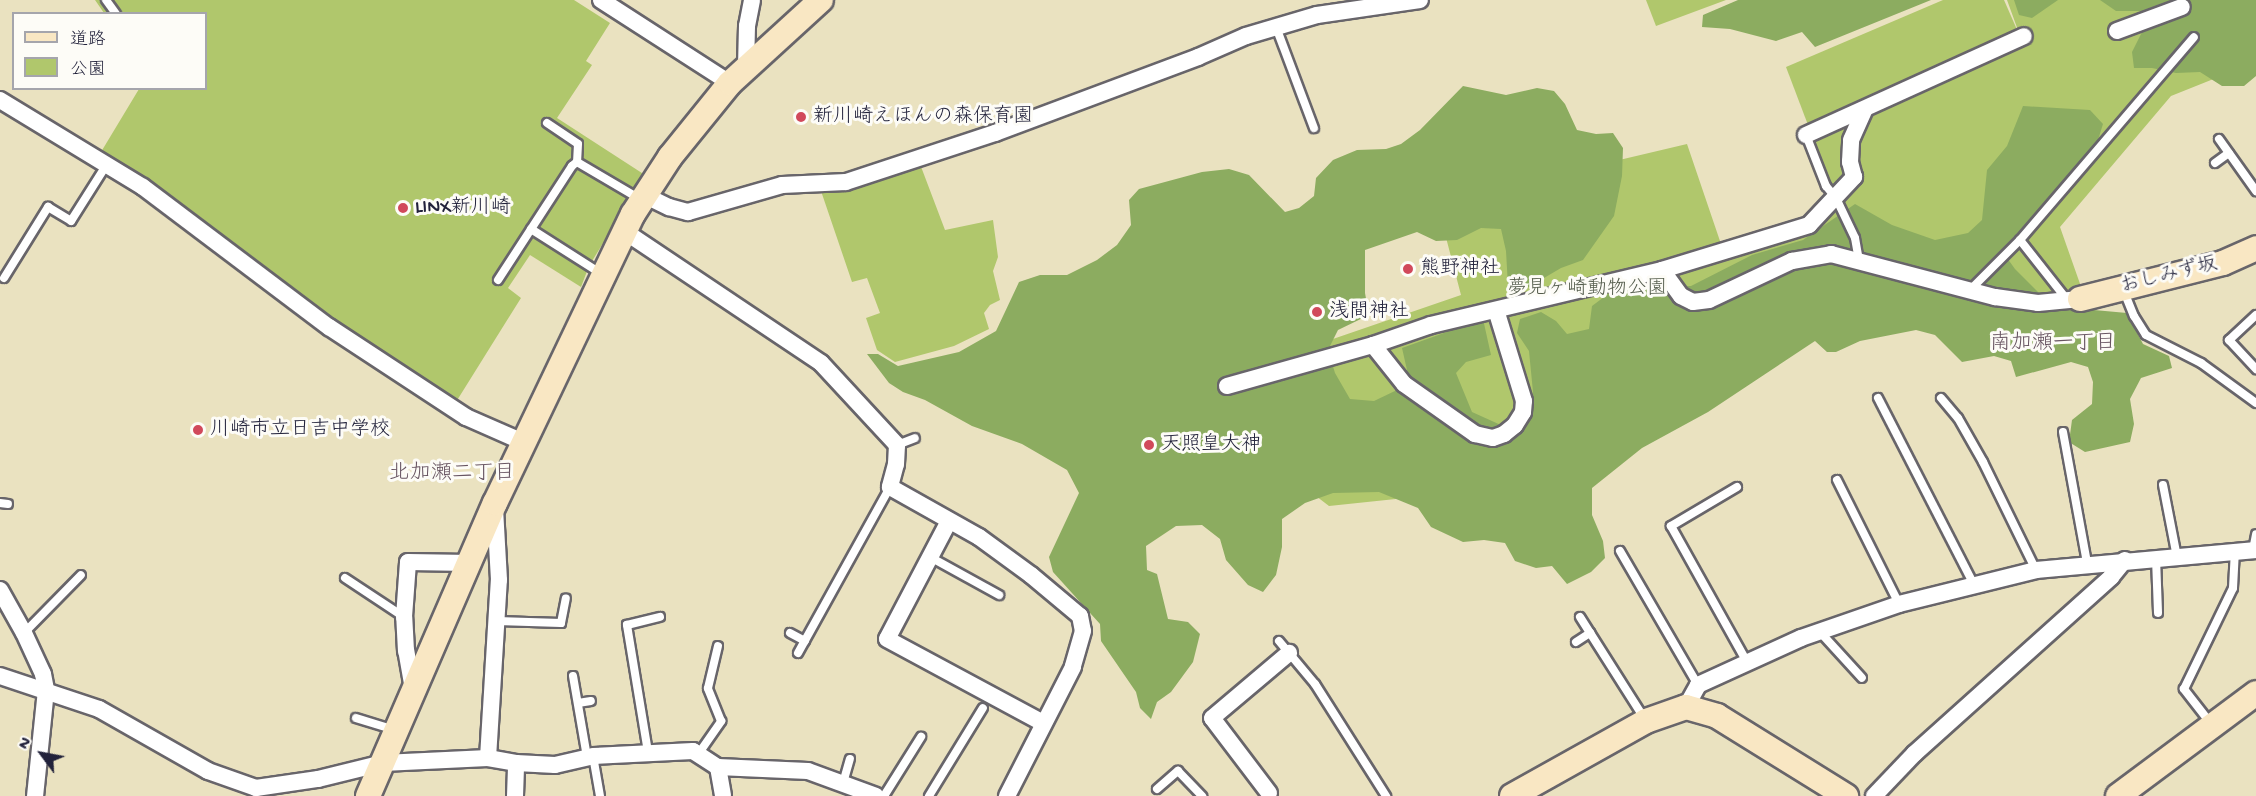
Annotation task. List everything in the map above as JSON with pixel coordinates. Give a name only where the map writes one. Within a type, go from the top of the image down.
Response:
[{"type":"street","points":[[601,0],[738,75]]},
{"type":"street","points":[[738,75],[753,0]]},
{"type":"street","points":[[368,796],[523,442],[624,231],[643,197],[670,157],[738,75],[821,0]]},
{"type":"street","points":[[643,197],[688,212],[782,185],[846,182],[995,133],[1276,27],[1317,15],[1416,0]]},
{"type":"street","points":[[2117,31],[2181,7]]},
{"type":"street","points":[[1806,135],[2024,36]]},
{"type":"street","points":[[1,104],[107,164],[210,236],[329,327],[466,417],[523,442]]},
{"type":"street","points":[[1227,386],[1373,345],[1412,331],[1662,270],[1809,225],[1854,177],[1850,162],[1851,140],[1865,109]]},
{"type":"street","points":[[624,231],[821,363],[897,445],[896,464],[890,487],[979,537],[1080,616],[1083,631],[1073,667],[1007,796]]},
{"type":"street","name":"おしみず坂","points":[[2074,300],[2223,263],[2256,248]]},
{"type":"street","points":[[1662,270],[1681,296],[1693,302],[1709,300],[1792,261],[1831,254],[1970,290],[2038,303],[2074,300]]},
{"type":"street","points":[[1373,345],[1404,384],[1475,434],[1493,438],[1504,434],[1515,425],[1523,412],[1524,401],[1496,310]]},
{"type":"street","points":[[488,758],[499,580],[495,503]]},
{"type":"street","points":[[949,521],[887,639],[1043,723]]},
{"type":"street","points":[[1686,706],[1698,685],[1819,631],[1899,604],[2036,570],[2087,563],[2235,552],[2255,545]]},
{"type":"street","points":[[1874,796],[1914,754],[2111,577],[2125,560]]},
{"type":"street","points":[[413,689],[406,651],[404,616],[408,562],[470,563]]},
{"type":"street","points":[[0,590],[43,674],[46,690],[35,796]]},
{"type":"street","points":[[1269,793],[1212,718],[1284,647]]},
{"type":"street","points":[[0,676],[99,709],[208,771],[256,789],[383,763],[488,758],[516,763],[555,765],[590,757],[648,752],[699,753],[718,767],[808,771],[876,796]]},
{"type":"street","points":[[2118,796],[2256,693]]},
{"type":"street","points":[[1512,796],[1646,721],[1686,706],[1717,716],[1835,794]]},
{"type":"street","points":[[516,763],[516,796]]},
{"type":"street","points":[[718,767],[723,796]]},
{"type":"lane","points":[[1276,27],[1314,128]]},
{"type":"lane","points":[[1970,290],[2020,240],[2194,37]]},
{"type":"lane","points":[[498,280],[572,166],[577,162],[578,144],[547,123]]},
{"type":"lane","points":[[1806,135],[1826,186],[1836,198],[1855,238],[1859,260]]},
{"type":"lane","points":[[2219,139],[2256,190]]},
{"type":"lane","points":[[2216,162],[2229,153]]},
{"type":"lane","points":[[577,162],[643,197]]},
{"type":"lane","points":[[4,279],[16,251],[45,205],[71,221],[107,164]]},
{"type":"lane","points":[[531,229],[604,275]]},
{"type":"lane","points":[[2020,240],[2074,300]]},
{"type":"lane","points":[[2123,288],[2134,316],[2146,335],[2201,363],[2256,402]]},
{"type":"lane","points":[[2256,315],[2229,340],[2256,369]]},
{"type":"lane","points":[[1878,398],[1974,585]]},
{"type":"lane","points":[[1941,398],[1958,418],[1983,462],[2036,570]]},
{"type":"lane","points":[[2063,432],[2087,563]]},
{"type":"lane","points":[[897,445],[915,438]]},
{"type":"lane","points":[[1837,480],[1899,604]]},
{"type":"lane","points":[[2163,485],[2177,557]]},
{"type":"lane","points":[[798,652],[890,487]]},
{"type":"lane","points":[[1737,487],[1671,526],[1747,662]]},
{"type":"lane","points":[[1620,551],[1698,685]]},
{"type":"lane","points":[[2212,725],[2184,689],[2233,588],[2235,552]]},
{"type":"lane","points":[[930,557],[999,595]]},
{"type":"lane","points":[[2156,558],[2158,613]]},
{"type":"lane","points":[[24,633],[81,575]]},
{"type":"lane","points":[[345,578],[404,616]]},
{"type":"lane","points":[[497,621],[561,623],[567,598]]},
{"type":"lane","points":[[648,752],[627,626],[660,617]]},
{"type":"lane","points":[[1580,617],[1646,721]]},
{"type":"lane","points":[[1819,631],[1862,678]]},
{"type":"lane","points":[[790,633],[805,640]]},
{"type":"lane","points":[[1576,642],[1590,633]]},
{"type":"lane","points":[[699,753],[721,721],[708,688],[718,646]]},
{"type":"lane","points":[[1284,647],[1315,684],[1386,796]]},
{"type":"lane","points":[[573,676],[600,796]]},
{"type":"lane","points":[[578,703],[591,701]]},
{"type":"lane","points":[[928,796],[983,708]]},
{"type":"lane","points":[[356,718],[397,730]]},
{"type":"lane","points":[[884,796],[921,737]]},
{"type":"lane","points":[[843,783],[850,759]]},
{"type":"lane","points":[[1157,789],[1178,771],[1202,796]]},
{"type":"green space","name":"LINX新川崎","points":[[95,0],[574,0],[610,23],[586,61],[592,65],[557,118],[645,175],[589,266],[581,287],[530,255],[508,288],[521,298],[456,402],[361,341],[101,152],[138,90],[207,90],[207,12],[103,12]]},
{"type":"green space","points":[[1646,0],[1726,0],[1656,26]]},
{"type":"green space","points":[[1738,0],[1931,0],[1815,47],[1802,32],[1776,41],[1730,29],[1702,27],[1703,15]]},
{"type":"green space","points":[[1943,0],[2004,0],[2018,32],[1808,125],[1786,67]]},
{"type":"green space","name":"夢見ヶ崎動物公園","points":[[2007,0],[2256,0],[2256,62],[2171,96],[2060,227],[2091,315],[1903,286],[1472,491],[1329,506],[1201,408],[1298,351],[1461,295],[1437,203],[1687,144],[1721,244],[1801,223],[1827,201],[1799,131],[2019,33]]},
{"type":"green space","points":[[2014,0],[2058,0],[2032,18],[2019,15]]},
{"type":"green space","points":[[2100,0],[2256,0],[2256,76],[2244,86],[2222,86],[2200,72],[2176,73],[2152,68],[2134,68],[2132,52],[2142,32],[2144,11],[2116,11]]},
{"type":"green space","points":[[1463,86],[1506,95],[1537,88],[1554,91],[1565,104],[1577,130],[1596,134],[1613,133],[1623,148],[1622,176],[1614,216],[1583,260],[1561,268],[1520,292],[1508,286],[1506,251],[1501,229],[1481,228],[1457,240],[1436,241],[1417,232],[1365,250],[1365,293],[1369,315],[1338,330],[1328,350],[1335,373],[1350,399],[1374,401],[1397,390],[1407,370],[1402,348],[1483,319],[1491,355],[1466,362],[1456,373],[1472,412],[1503,426],[1529,409],[1533,392],[1529,351],[1517,333],[1520,319],[1541,312],[1556,321],[1567,334],[1589,329],[1592,306],[1608,294],[1633,287],[1691,286],[1752,255],[1803,240],[1855,204],[1892,225],[1935,240],[1968,233],[1982,220],[1987,170],[2007,146],[2023,106],[2090,110],[2103,124],[2098,140],[2002,251],[2015,269],[2040,294],[2061,307],[2127,313],[2143,344],[2169,356],[2172,368],[2141,378],[2130,399],[2134,424],[2130,442],[2085,452],[2069,442],[2072,420],[2092,404],[2093,382],[2088,367],[2071,362],[2016,377],[2011,361],[1994,356],[1962,362],[1935,335],[1916,330],[1860,341],[1836,352],[1827,352],[1815,341],[1708,412],[1642,448],[1592,488],[1592,515],[1603,541],[1605,558],[1591,572],[1567,584],[1552,566],[1536,568],[1515,561],[1505,543],[1484,540],[1463,542],[1431,527],[1418,508],[1379,492],[1333,493],[1305,503],[1282,519],[1282,547],[1276,575],[1263,592],[1248,585],[1226,560],[1220,539],[1202,525],[1176,526],[1146,546],[1147,570],[1157,574],[1168,619],[1188,622],[1200,634],[1193,662],[1171,692],[1157,702],[1151,719],[1140,708],[1136,692],[1101,641],[1100,624],[1053,572],[1049,557],[1079,493],[1067,470],[1022,444],[972,426],[925,400],[903,392],[889,383],[867,354],[878,354],[898,366],[959,352],[996,331],[1019,282],[1040,275],[1067,275],[1097,260],[1117,245],[1131,225],[1129,200],[1139,189],[1202,172],[1229,169],[1249,175],[1285,212],[1299,208],[1314,196],[1316,178],[1333,160],[1357,150],[1386,149],[1401,144],[1420,130]]},
{"type":"green space","points":[[920,164],[945,230],[993,220],[998,257],[993,271],[1000,300],[990,305],[984,313],[989,329],[954,346],[895,362],[877,350],[866,318],[880,313],[867,278],[852,282],[821,191],[845,191]]},
{"type":"place","name":"新川崎えほんの森保育園","points":[[801,117]]},
{"type":"place","name":"LINX新川崎","points":[[403,208]]},
{"type":"place","name":"熊野神社","points":[[1408,269]]},
{"type":"place","name":"浅間神社","points":[[1317,312]]},
{"type":"place","name":"川崎市立日吉中学校","points":[[198,430]]},
{"type":"place","name":"天照皇大神","points":[[1149,445]]},
{"type":"district","name":"南加瀬一丁目","points":[[2053,345]]},
{"type":"district","name":"北加瀬二丁目","points":[[452,475]]}]
